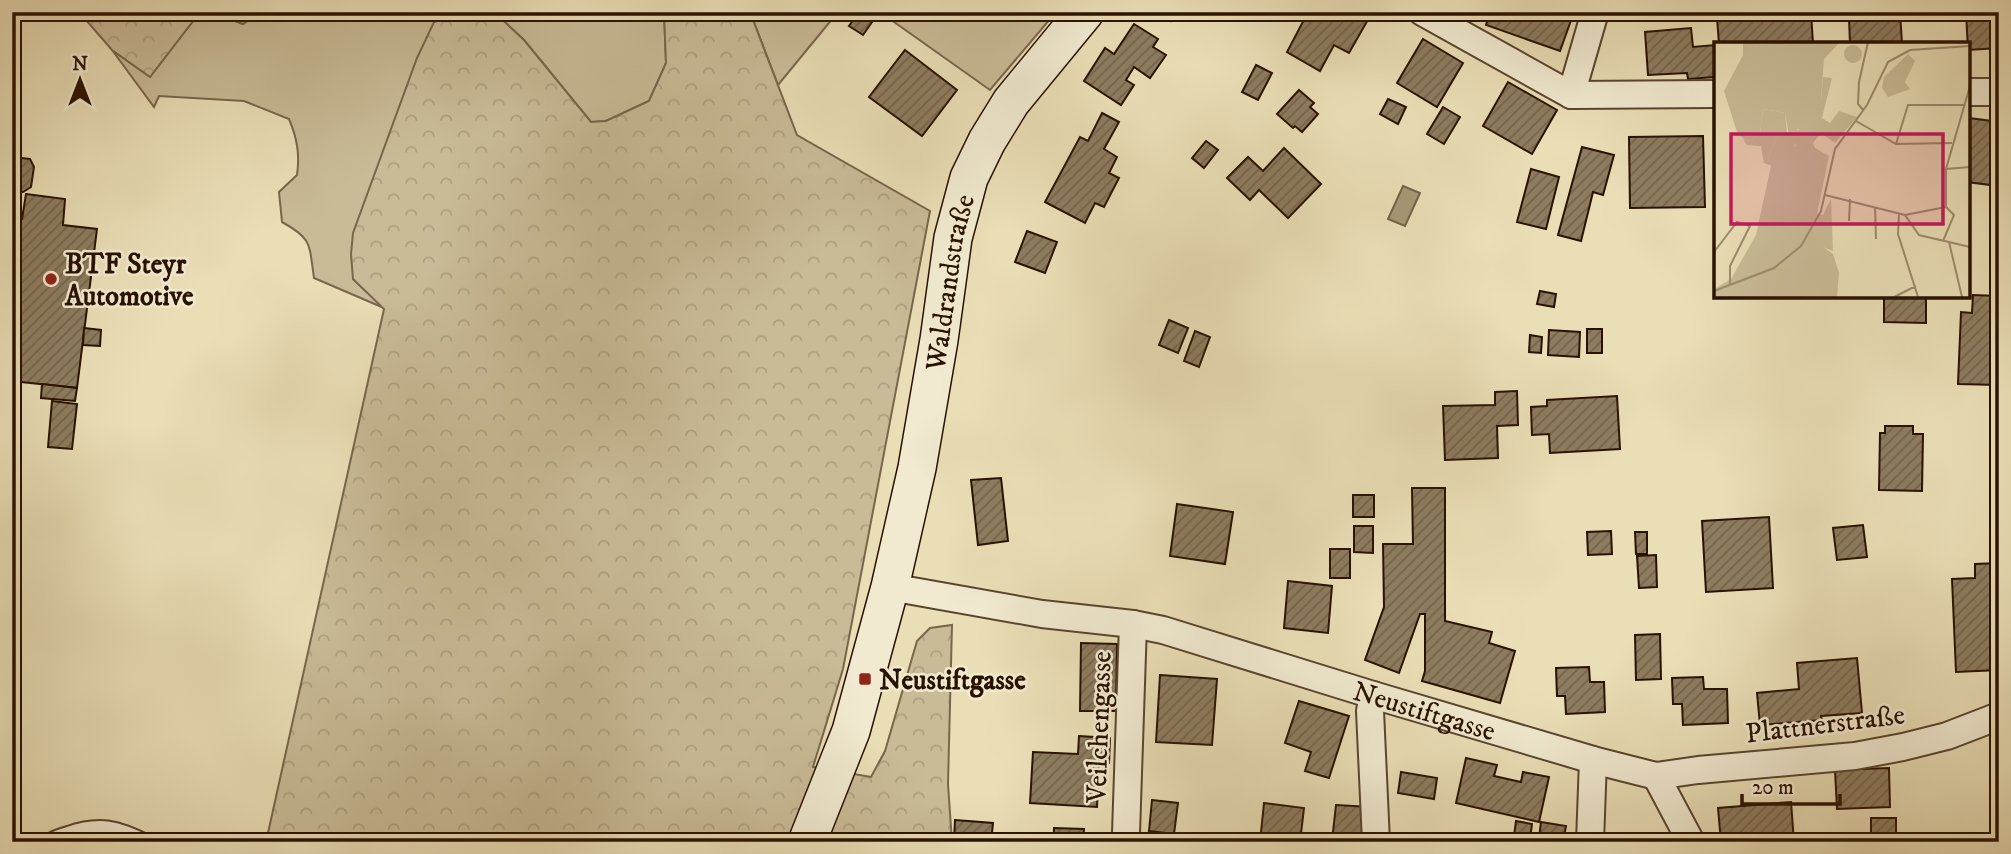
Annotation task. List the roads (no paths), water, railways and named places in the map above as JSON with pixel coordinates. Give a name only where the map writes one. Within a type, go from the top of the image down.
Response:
[{"type":"street","name":"Waldrandstraße","points":[[890,587],[916,468],[939,340],[953,238],[970,178],[987,141],[1011,102],[1085,12]]},
{"type":"street","points":[[1422,12],[1571,95],[1714,94]]},
{"type":"street","points":[[1571,95],[1595,12]]},
{"type":"street","points":[[1969,92],[1999,92]]},
{"type":"street","name":"Neustiftgasse","points":[[890,587],[1042,614],[1163,630],[1373,695],[1656,776]]},
{"type":"street","points":[[807,842],[851,730],[890,587]]},
{"type":"street","name":"Veilchengasse","points":[[1126,833],[1133,624]]},
{"type":"street","points":[[1373,695],[1370,711],[1376,842]]},
{"type":"street","name":"Plattnerstraße","points":[[1656,776],[1867,754],[1947,736],[1999,716]]},
{"type":"street","points":[[1590,842],[1593,760]]},
{"type":"street","points":[[1656,776],[1691,842]]},
{"type":"lane","points":[[47,842],[79,829],[102,826],[120,829],[148,842]]},
{"type":"place","name":"BTF Steyr Automotive","points":[[51,279]]},
{"type":"place","name":"Neustiftgasse","points":[[865,679]]}]
